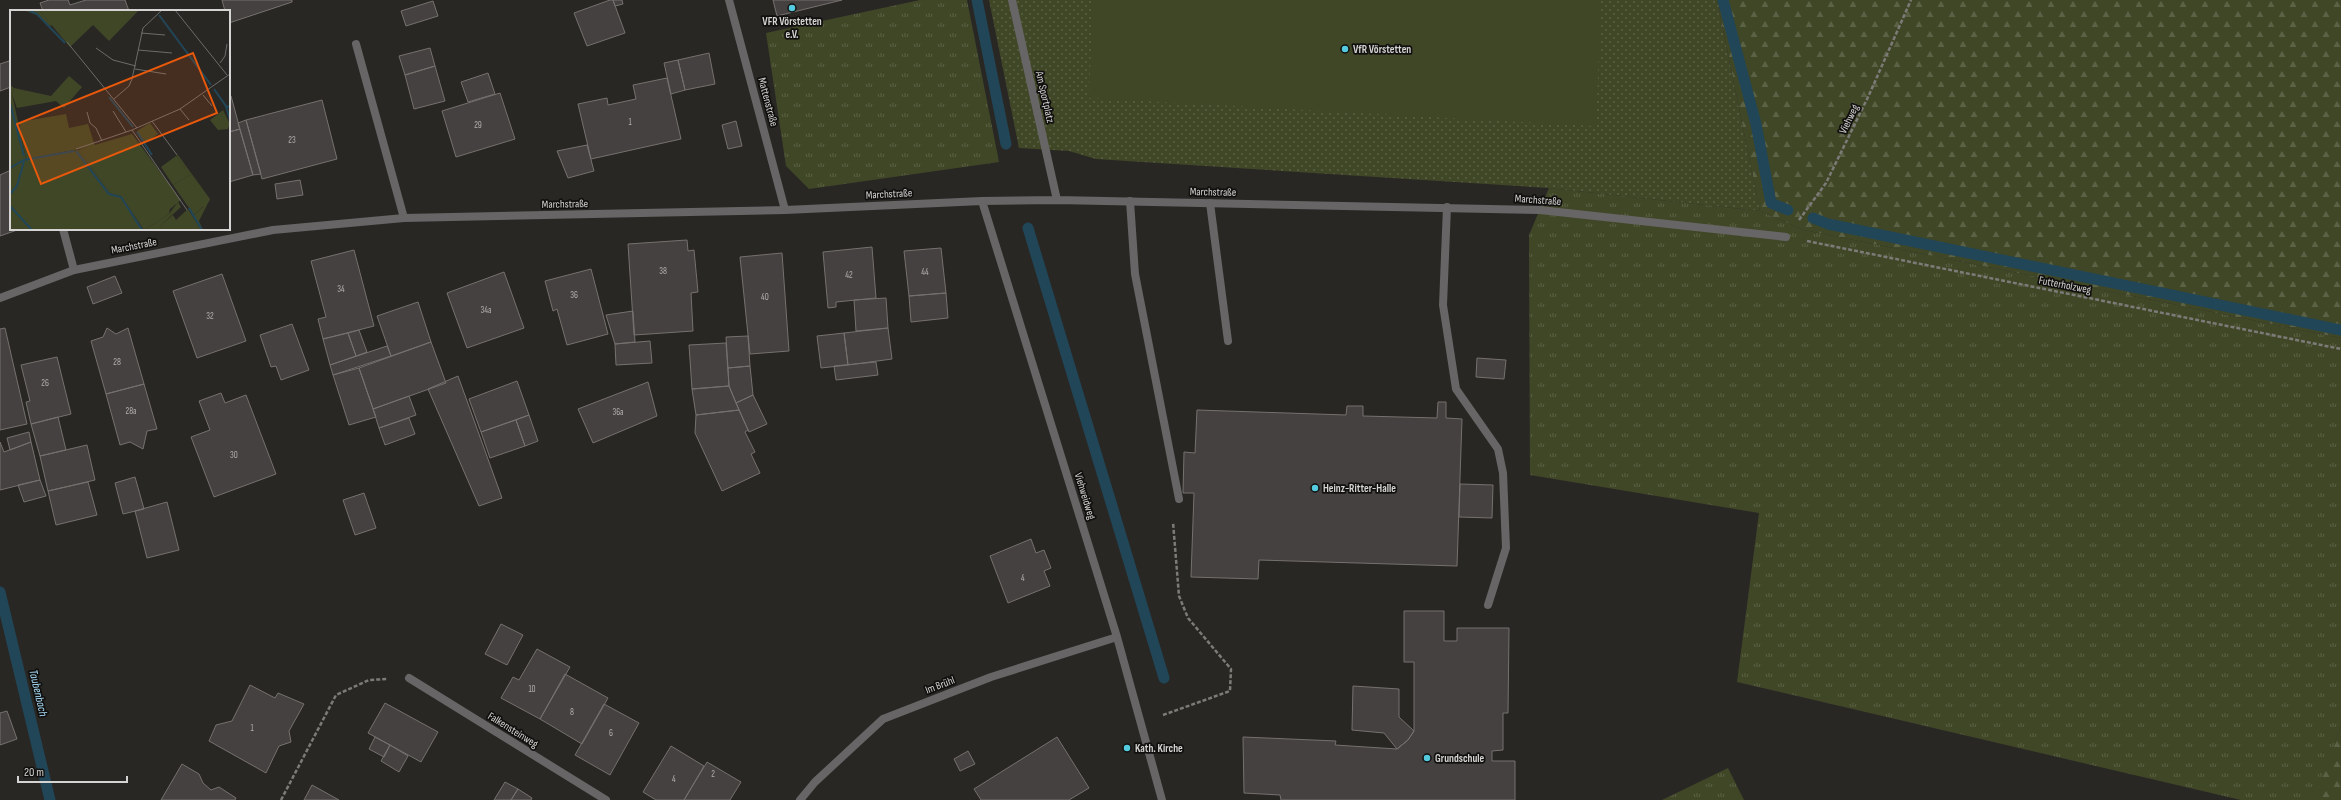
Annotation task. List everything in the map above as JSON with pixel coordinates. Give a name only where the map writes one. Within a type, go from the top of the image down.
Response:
[{"type":"street","name":"Mattenstraße","points":[[729,0],[785,210]]},
{"type":"street","name":"Am Sportplatz","points":[[1012,0],[1057,200]]},
{"type":"street","points":[[356,44],[404,218]]},
{"type":"street","name":"Marchstraße","points":[[0,298],[74,270],[273,230],[404,218],[785,210],[982,201],[1130,201],[1540,210],[1786,237]]},
{"type":"street","name":"Viehweidweg","points":[[982,201],[1117,637],[1138,719],[1162,800]]},
{"type":"street","points":[[1130,201],[1136,274],[1179,500]]},
{"type":"street","points":[[1210,203],[1228,341]]},
{"type":"street","points":[[1447,207],[1443,305],[1456,389],[1498,449],[1503,473],[1506,548],[1488,605]]},
{"type":"street","points":[[63,230],[74,270]]},
{"type":"street","name":"Im Brühl","points":[[800,800],[815,782],[883,719],[991,677],[1117,637]]},
{"type":"street","name":"Falkensteinweg","points":[[409,678],[606,800]]},
{"type":"path","name":"Viehweg","points":[[1786,237],[1826,183],[1869,95],[1912,0]]},
{"type":"path","name":"Futterholzweg","points":[[1786,237],[2341,349]]},
{"type":"path","points":[[1138,719],[1162,715],[1230,691],[1231,669],[1188,618],[1179,596],[1173,523],[1179,500]]},
{"type":"path","points":[[281,800],[336,695],[369,680],[409,678]]},
{"type":"green space","points":[[920,0],[967,0],[999,162],[809,189],[786,166],[766,33]]},
{"type":"green space","points":[[989,0],[1717,0],[1760,211],[1549,188],[1096,159],[1069,151],[1019,148]]},
{"type":"green space","name":"VfR Vörstetten","points":[[1093,0],[1601,0],[1596,126],[1089,98]]},
{"type":"green space","points":[[1717,0],[2341,0],[2341,338],[1804,230],[1760,211]]},
{"type":"green space","points":[[1549,188],[1760,211],[1804,230],[2341,338],[2341,726],[2315,800],[2241,800],[1737,682],[1759,513],[1530,475],[1529,235]]},
{"type":"green space","points":[[2341,726],[2341,800],[2315,800],[2316,794]]},
{"type":"green space","points":[[1728,768],[1744,800],[1662,800]]},
{"type":"building","points":[[49,0],[68,0],[70,5],[86,0],[125,0],[129,10],[43,10],[40,3]]},
{"type":"building","points":[[222,0],[292,0],[292,2],[230,23],[230,10],[225,10]]},
{"type":"building","points":[[613,0],[625,33],[587,46],[574,13]]},
{"type":"building","points":[[613,0],[622,0],[623,4],[615,6]]},
{"type":"building","name":"VFR Vörstetten e.V.","points":[[773,0],[842,0],[777,16]]},
{"type":"building","points":[[433,1],[438,16],[406,26],[401,11]]},
{"type":"building","points":[[430,48],[435,66],[405,75],[399,56]]},
{"type":"building","points":[[709,53],[715,84],[685,90],[678,60]]},
{"type":"building","points":[[678,60],[685,90],[671,94],[664,63]]},
{"type":"building","points":[[9,61],[10,87],[0,91],[0,64]]},
{"type":"building","points":[[435,66],[445,101],[414,109],[405,75]]},
{"type":"building","points":[[488,73],[495,94],[468,102],[461,82]]},
{"type":"building","points":[[667,78],[681,139],[591,159],[578,104],[607,98],[608,105],[636,99],[633,85]]},
{"type":"building","points":[[500,93],[515,139],[456,157],[442,111]]},
{"type":"building","points":[[230,96],[231,96],[240,129],[230,132]]},
{"type":"building","points":[[322,100],[337,159],[262,179],[246,120]]},
{"type":"building","points":[[246,120],[261,174],[253,175],[238,123]]},
{"type":"building","points":[[736,121],[742,146],[728,149],[722,125]]},
{"type":"building","points":[[240,129],[253,175],[230,182],[230,132]]},
{"type":"building","points":[[587,145],[594,171],[568,178],[557,151]]},
{"type":"building","points":[[10,170],[10,230],[17,230],[0,236],[0,175]]},
{"type":"building","points":[[300,180],[303,195],[277,199],[275,184]]},
{"type":"building","points":[[687,240],[688,251],[694,250],[698,292],[691,293],[693,331],[634,335],[628,244]]},
{"type":"building","points":[[872,247],[876,298],[836,302],[836,307],[828,308],[823,252]]},
{"type":"building","points":[[941,248],[946,293],[909,296],[904,251]]},
{"type":"building","points":[[354,250],[374,326],[323,339],[318,319],[326,317],[311,261]]},
{"type":"building","points":[[782,253],[789,351],[750,354],[740,257]]},
{"type":"building","points":[[591,269],[608,334],[567,345],[557,309],[553,311],[545,281]]},
{"type":"building","points":[[504,272],[524,328],[467,348],[447,293]]},
{"type":"building","points":[[222,274],[246,341],[197,358],[173,291]]},
{"type":"building","points":[[115,276],[122,293],[93,304],[87,287]]},
{"type":"building","points":[[946,293],[948,318],[911,322],[909,296]]},
{"type":"building","points":[[886,298],[888,328],[856,331],[854,300]]},
{"type":"building","points":[[418,302],[431,342],[391,356],[377,316]]},
{"type":"building","points":[[633,311],[635,342],[615,344],[606,315]]},
{"type":"building","points":[[292,324],[309,370],[281,380],[276,366],[271,367],[260,335]]},
{"type":"building","points":[[5,328],[27,424],[0,430],[0,329]]},
{"type":"building","points":[[107,328],[116,334],[128,328],[144,384],[106,394],[91,341],[103,337]]},
{"type":"building","points":[[888,328],[892,359],[848,365],[844,333]]},
{"type":"building","points":[[359,330],[367,352],[356,356],[348,333]]},
{"type":"building","points":[[348,333],[356,356],[330,365],[323,339]]},
{"type":"building","points":[[844,333],[848,365],[821,368],[817,336]]},
{"type":"building","points":[[748,336],[750,366],[728,368],[726,337]]},
{"type":"building","points":[[650,341],[652,363],[616,365],[615,344]]},
{"type":"building","points":[[431,342],[446,383],[373,409],[359,368]]},
{"type":"building","points":[[726,343],[729,386],[692,389],[689,345]]},
{"type":"building","points":[[387,346],[391,356],[333,375],[330,365]]},
{"type":"building","points":[[57,357],[71,414],[31,424],[26,402],[30,401],[21,365]]},
{"type":"building","points":[[1477,358],[1506,360],[1504,379],[1476,377]]},
{"type":"building","points":[[876,362],[878,375],[836,380],[834,366]]},
{"type":"building","points":[[750,366],[753,395],[736,403],[729,386],[728,368]]},
{"type":"building","points":[[359,368],[376,417],[349,425],[333,375]]},
{"type":"building","points":[[458,376],[502,498],[479,506],[428,389]]},
{"type":"building","points":[[517,381],[529,415],[481,432],[469,399]]},
{"type":"building","points":[[648,382],[657,416],[593,443],[578,409]]},
{"type":"building","points":[[144,384],[157,429],[147,431],[143,449],[130,442],[120,445],[106,394]]},
{"type":"building","points":[[729,386],[739,410],[696,415],[692,389]]},
{"type":"building","points":[[221,393],[225,403],[246,395],[276,474],[214,497],[191,437],[210,430],[199,401]]},
{"type":"building","points":[[753,395],[767,424],[749,432],[736,403]]},
{"type":"building","points":[[409,396],[416,415],[379,428],[373,409]]},
{"type":"building","points":[[1438,402],[1446,402],[1446,418],[1462,419],[1457,566],[1259,560],[1258,579],[1191,577],[1194,493],[1183,493],[1184,452],[1195,453],[1197,410],[1346,415],[1347,406],[1363,406],[1363,416],[1437,418]]},
{"type":"building","points":[[739,410],[748,430],[745,432],[755,452],[751,454],[760,473],[722,491],[695,433],[696,415]]},
{"type":"building","points":[[529,415],[538,441],[525,446],[516,420]]},
{"type":"building","points":[[58,417],[66,450],[40,456],[31,424]]},
{"type":"building","points":[[409,418],[415,434],[385,445],[379,428]]},
{"type":"building","points":[[516,420],[525,446],[490,458],[481,432]]},
{"type":"building","points":[[29,432],[31,442],[10,450],[7,438]]},
{"type":"building","points":[[0,442],[4,452],[31,442],[40,480],[0,490]]},
{"type":"building","points":[[87,445],[95,480],[48,491],[40,456]]},
{"type":"building","points":[[135,477],[144,509],[123,514],[115,483]]},
{"type":"building","points":[[40,480],[46,496],[24,502],[18,485]]},
{"type":"building","points":[[88,482],[97,515],[56,525],[48,491]]},
{"type":"building","points":[[1460,484],[1493,485],[1492,518],[1459,517]]},
{"type":"building","points":[[364,493],[376,528],[355,535],[343,500]]},
{"type":"building","points":[[167,502],[179,550],[147,558],[135,511]]},
{"type":"building","points":[[1031,539],[1036,553],[1044,550],[1051,568],[1044,571],[1050,586],[1008,603],[990,556]]},
{"type":"building","points":[[1404,611],[1444,611],[1444,641],[1457,641],[1457,628],[1509,628],[1508,713],[1503,713],[1503,750],[1492,751],[1492,761],[1515,761],[1515,800],[1281,800],[1280,795],[1244,793],[1243,737],[1336,741],[1335,745],[1397,749],[1408,740],[1414,731],[1414,662],[1404,662]]},
{"type":"building","points":[[501,624],[523,635],[507,665],[485,654]]},
{"type":"building","points":[[537,649],[570,667],[540,719],[501,698],[513,677],[519,680]]},
{"type":"building","points":[[565,674],[608,698],[582,744],[540,719]]},
{"type":"building","points":[[250,685],[275,698],[278,693],[304,704],[289,731],[291,742],[279,746],[266,773],[209,741],[216,725],[232,721]]},
{"type":"building","points":[[1353,686],[1399,689],[1399,717],[1414,731],[1408,740],[1397,749],[1384,733],[1352,730]]},
{"type":"building","points":[[385,703],[438,732],[421,762],[368,733]]},
{"type":"building","points":[[604,704],[639,723],[610,775],[575,755]]},
{"type":"building","points":[[7,711],[17,739],[0,745],[0,713]]},
{"type":"building","points":[[375,737],[390,745],[384,757],[369,749]]},
{"type":"building","points":[[1057,737],[1089,788],[1069,800],[981,800],[974,789]]},
{"type":"building","points":[[390,745],[408,756],[399,772],[381,761]]},
{"type":"building","points":[[671,746],[704,766],[684,800],[656,800],[643,792]]},
{"type":"building","points":[[968,751],[975,764],[960,771],[954,759]]},
{"type":"building","points":[[707,762],[741,782],[730,800],[684,800]]},
{"type":"building","points":[[182,764],[199,774],[203,783],[211,790],[219,787],[236,798],[235,800],[161,800]]},
{"type":"building","points":[[505,782],[518,789],[511,800],[494,800]]},
{"type":"building","points":[[312,785],[339,800],[304,800]]},
{"type":"building","points":[[518,789],[532,798],[531,800],[511,800]]},
{"type":"waterway","points":[[977,0],[1006,144]]},
{"type":"waterway","points":[[1723,0],[1756,124],[1771,203],[1788,210]]},
{"type":"waterway","points":[[1813,218],[1828,224],[2341,330]]},
{"type":"waterway","points":[[1028,228],[1164,678]]},
{"type":"waterway","name":"Taubenbach","points":[[0,592],[50,800]]},
{"type":"place","name":"VFR Vörstetten e.V.","points":[[792,8]]},
{"type":"place","name":"VfR Vörstetten","points":[[1345,49]]},
{"type":"place","name":"Heinz-Ritter-Halle","points":[[1315,488]]},
{"type":"place","name":"Kath. Kirche","points":[[1127,748]]},
{"type":"place","name":"Grundschule","points":[[1427,758]]}]
